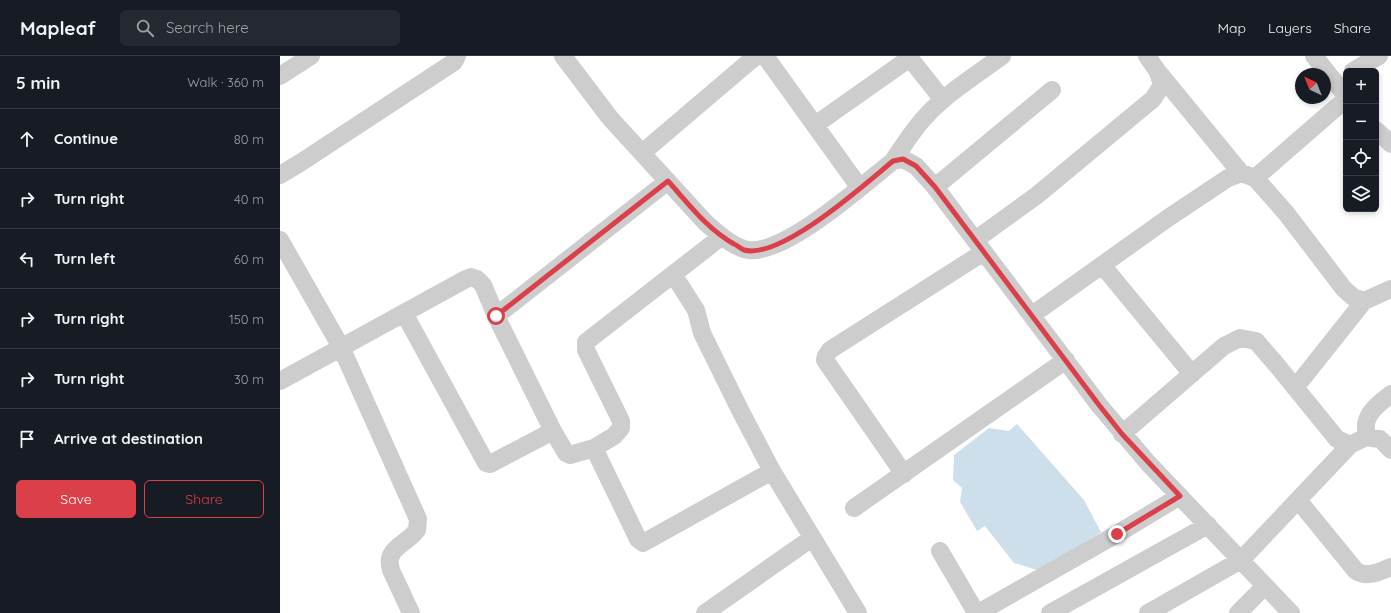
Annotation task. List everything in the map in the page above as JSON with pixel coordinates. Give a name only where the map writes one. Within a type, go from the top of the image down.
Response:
[{"type":"street","points":[[280,76],[311,56]]},
{"type":"street","points":[[280,175],[454,62],[457,56]]},
{"type":"street","points":[[563,56],[610,118],[704,221],[721,236],[745,250],[762,250],[781,243],[803,231],[826,215],[893,161],[925,116],[943,100],[1002,56]]},
{"type":"street","points":[[642,153],[756,56]]},
{"type":"street","points":[[765,56],[860,188]]},
{"type":"street","points":[[1147,56],[1158,72],[1248,175],[1286,213],[1344,289],[1353,297],[1364,301]]},
{"type":"street","points":[[1314,56],[1340,78]]},
{"type":"street","points":[[1358,68],[1379,56]]},
{"type":"street","points":[[815,125],[909,57],[943,100]]},
{"type":"street","points":[[904,474],[825,360],[826,356],[830,350],[980,246],[1036,196],[1153,99],[1162,85],[1158,72]]},
{"type":"street","points":[[935,187],[1052,90]]},
{"type":"street","points":[[1032,315],[1180,210],[1228,178],[1248,175],[1343,101]]},
{"type":"street","points":[[1379,133],[1391,144]]},
{"type":"street","points":[[893,161],[903,159],[916,166],[935,187],[1122,434],[1291,613]]},
{"type":"street","points":[[496,316],[668,181]]},
{"type":"street","points":[[280,381],[404,312],[471,277],[477,279],[483,285],[496,316],[553,431],[567,454],[570,455],[594,448],[618,432],[621,428],[621,421],[586,350],[586,342],[721,236]]},
{"type":"street","points":[[280,240],[341,347],[418,519],[417,530],[393,551],[389,559],[391,570],[411,613]]},
{"type":"street","points":[[1102,265],[1192,374]]},
{"type":"street","points":[[673,274],[696,310],[702,333],[772,471],[858,613]]},
{"type":"street","points":[[1295,388],[1364,301],[1391,290]]},
{"type":"street","points":[[404,312],[486,463],[490,464],[553,431]]},
{"type":"street","points":[[1122,434],[1224,346],[1240,338],[1256,341],[1276,363],[1337,439],[1350,445]]},
{"type":"street","points":[[854,508],[1066,360]]},
{"type":"street","points":[[1366,437],[1366,423],[1370,413],[1379,403],[1391,394]]},
{"type":"street","points":[[1148,613],[1241,560],[1350,445],[1366,437],[1380,439],[1391,450]]},
{"type":"street","points":[[594,448],[638,539],[643,543],[772,471]]},
{"type":"street","points":[[940,551],[974,609],[980,612],[1180,496]]},
{"type":"street","points":[[1298,500],[1356,571],[1363,575],[1371,574],[1391,567]]},
{"type":"street","points":[[1050,613],[1208,525]]},
{"type":"street","points":[[705,613],[812,538]]},
{"type":"street","points":[[1238,613],[1265,586]]},
{"type":"water","points":[[1017,424],[1084,500],[1101,532],[1040,571],[1014,563],[985,526],[977,531],[960,502],[962,488],[953,480],[954,455],[989,428],[1009,431]]},
{"type":"route","points":[[496,316],[668,181],[704,221],[721,236],[745,250],[762,250],[781,243],[803,231],[826,215],[893,161],[903,159],[916,166],[935,187],[1018,295],[1099,405],[1122,434],[1180,496],[1117,534]]}]
